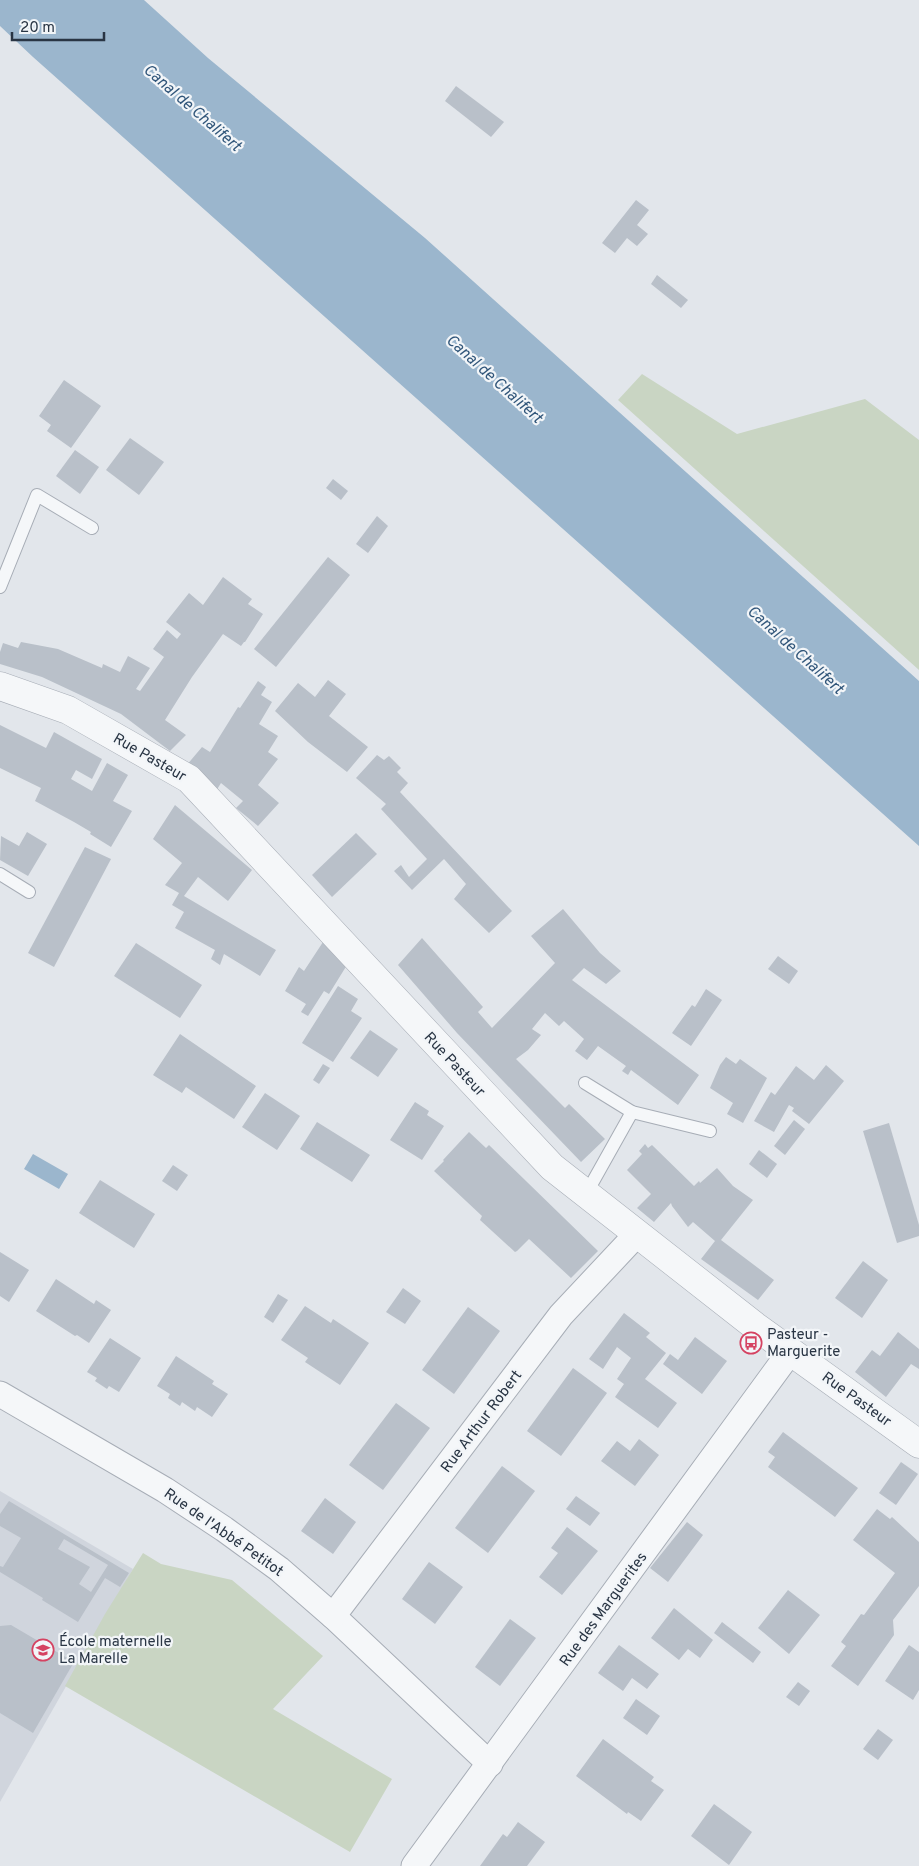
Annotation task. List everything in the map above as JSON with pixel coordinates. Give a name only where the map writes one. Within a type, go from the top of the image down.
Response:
[{"type":"street","name":"Rue Pasteur","points":[[0,686],[68,710],[189,779],[552,1167],[790,1352],[919,1444]]},
{"type":"street","name":"Rue Arthur Robert","points":[[333,1616],[561,1315],[638,1234]]},
{"type":"street","name":"Rue des Marguerites","points":[[414,1866],[790,1352]]},
{"type":"street","name":"Rue de l'Abbé Petitot","points":[[0,1394],[164,1490],[224,1529],[278,1568],[333,1616],[490,1764]]},
{"type":"lane","points":[[0,587],[37,496],[92,528]]},
{"type":"lane","points":[[0,874],[29,892]]},
{"type":"lane","points":[[585,1083],[632,1112],[710,1131]]},
{"type":"lane","points":[[586,1194],[632,1112]]},
{"type":"shaded area","name":"École maternelle La Marelle","points":[[0,1491],[133,1569],[0,1802]]},
{"type":"green space","points":[[642,374],[737,434],[865,399],[919,440],[919,670],[618,400]]},
{"type":"green space","points":[[143,1553],[161,1564],[232,1580],[323,1656],[273,1709],[392,1779],[350,1852],[65,1686],[105,1614]]},
{"type":"water","name":"Canal de Chalifert","points":[[0,0],[144,0],[208,58],[425,238],[919,681],[919,846],[33,57],[0,26]]},
{"type":"water","points":[[33,1154],[68,1174],[59,1189],[24,1169]]},
{"type":"building","points":[[456,86],[504,122],[491,137],[445,101]]},
{"type":"building","points":[[636,200],[649,210],[637,225],[648,234],[637,246],[627,238],[615,253],[602,243]]},
{"type":"building","points":[[657,275],[688,300],[681,308],[651,284]]},
{"type":"building","points":[[64,380],[101,406],[71,448],[47,431],[51,425],[39,416]]},
{"type":"building","points":[[130,438],[164,462],[139,495],[106,470]]},
{"type":"building","points":[[75,450],[99,467],[80,494],[56,476]]},
{"type":"building","points":[[333,479],[348,491],[341,500],[326,488]]},
{"type":"building","points":[[377,516],[388,526],[368,553],[356,544]]},
{"type":"building","points":[[328,557],[350,575],[276,667],[254,649]]},
{"type":"building","points":[[223,577],[252,599],[248,604],[263,614],[241,646],[223,634],[192,677],[165,720],[186,735],[170,751],[121,714],[42,677],[0,664],[0,652],[3,643],[18,648],[21,642],[58,649],[102,668],[103,664],[120,672],[128,656],[150,668],[136,689],[140,691],[164,657],[153,649],[167,630],[177,639],[181,634],[166,622],[189,593],[203,605]]},
{"type":"building","points":[[328,680],[346,694],[329,716],[368,747],[347,772],[308,742],[275,711],[298,683],[315,697]]},
{"type":"building","points":[[258,681],[266,687],[261,695],[272,702],[259,724],[278,736],[268,752],[278,759],[258,785],[279,803],[258,826],[236,808],[243,801],[221,783],[216,791],[186,766],[202,747],[210,752],[238,707],[240,708]]},
{"type":"building","points":[[0,725],[46,748],[54,732],[102,759],[92,779],[76,770],[71,779],[92,791],[107,763],[128,775],[113,801],[132,811],[111,847],[90,834],[91,832],[35,801],[41,788],[0,768]]},
{"type":"building","points":[[377,755],[384,760],[389,756],[401,768],[397,772],[408,783],[400,792],[512,911],[489,933],[454,899],[466,884],[444,859],[412,890],[394,871],[401,865],[409,877],[427,859],[381,809],[386,804],[356,778]]},
{"type":"building","points":[[175,805],[252,870],[228,901],[198,877],[184,896],[276,950],[260,976],[224,954],[220,965],[211,959],[215,950],[175,928],[184,912],[172,905],[179,893],[165,885],[182,863],[153,839]]},
{"type":"building","points":[[27,832],[47,844],[28,876],[0,860],[1,836],[19,846]]},
{"type":"building","points":[[356,833],[377,854],[332,897],[312,875]]},
{"type":"building","points":[[85,847],[111,859],[54,967],[28,953]]},
{"type":"building","points":[[563,909],[600,953],[621,971],[606,984],[584,968],[572,980],[699,1075],[678,1105],[631,1070],[628,1075],[622,1071],[626,1066],[598,1046],[587,1060],[575,1051],[584,1039],[564,1021],[559,1026],[545,1013],[532,1029],[541,1035],[528,1050],[516,1059],[565,1108],[569,1104],[605,1139],[581,1162],[457,1033],[398,965],[422,938],[483,1007],[478,1012],[492,1028],[555,963],[531,936]]},
{"type":"building","points":[[323,942],[347,965],[329,994],[324,991],[308,1016],[301,1012],[306,1004],[285,991],[299,967],[304,971]]},
{"type":"building","points":[[136,943],[202,985],[180,1018],[114,976]]},
{"type":"building","points":[[778,956],[798,971],[789,984],[768,969]]},
{"type":"building","points":[[338,986],[358,999],[351,1011],[362,1018],[333,1062],[302,1043]]},
{"type":"building","points":[[706,989],[722,1000],[691,1046],[672,1033],[692,1005],[695,1007]]},
{"type":"building","points":[[370,1030],[398,1049],[378,1077],[350,1058]]},
{"type":"building","points":[[180,1034],[256,1086],[234,1119],[186,1087],[182,1093],[153,1075]]},
{"type":"building","points":[[726,1057],[736,1064],[740,1059],[767,1078],[743,1123],[727,1114],[733,1103],[710,1088],[720,1065]]},
{"type":"building","points":[[323,1064],[330,1068],[319,1084],[313,1080]]},
{"type":"building","points":[[826,1065],[844,1081],[809,1124],[792,1111],[794,1108],[789,1105],[774,1132],[754,1121],[771,1092],[775,1095],[796,1066],[814,1080]]},
{"type":"building","points":[[265,1093],[300,1116],[277,1150],[242,1127]]},
{"type":"building","points":[[415,1102],[429,1111],[427,1115],[444,1126],[422,1160],[390,1140]]},
{"type":"building","points":[[794,1120],[805,1129],[785,1155],[774,1146]]},
{"type":"building","points":[[317,1122],[370,1155],[352,1182],[300,1149]]},
{"type":"building","points":[[889,1123],[919,1225],[919,1236],[897,1243],[863,1131]]},
{"type":"building","points":[[469,1132],[486,1148],[489,1145],[598,1251],[571,1278],[529,1239],[515,1252],[480,1220],[482,1216],[434,1171]]},
{"type":"building","points":[[645,1144],[648,1148],[652,1145],[694,1186],[717,1168],[733,1186],[753,1200],[721,1240],[774,1280],[758,1300],[701,1259],[715,1241],[693,1222],[688,1227],[671,1203],[654,1222],[637,1208],[651,1194],[627,1170],[642,1154],[639,1151]]},
{"type":"building","points":[[759,1150],[777,1164],[767,1178],[749,1164]]},
{"type":"building","points":[[173,1165],[188,1175],[177,1191],[162,1181]]},
{"type":"building","points":[[100,1180],[155,1214],[134,1248],[79,1213]]},
{"type":"building","points":[[0,1252],[29,1270],[9,1302],[0,1296]]},
{"type":"building","points":[[863,1261],[888,1280],[862,1318],[835,1298]]},
{"type":"building","points":[[56,1279],[94,1304],[96,1300],[111,1310],[89,1343],[36,1311]]},
{"type":"building","points":[[403,1288],[421,1301],[405,1324],[386,1312]]},
{"type":"building","points":[[278,1294],[288,1300],[273,1323],[264,1317]]},
{"type":"building","points":[[305,1306],[331,1323],[333,1319],[369,1343],[340,1385],[305,1362],[308,1358],[281,1340]]},
{"type":"building","points":[[468,1307],[500,1331],[454,1394],[422,1370]]},
{"type":"building","points":[[624,1313],[650,1333],[646,1337],[666,1353],[645,1379],[677,1403],[658,1428],[615,1397],[624,1384],[617,1379],[631,1358],[617,1347],[603,1369],[589,1359]]},
{"type":"building","points":[[898,1332],[919,1349],[919,1369],[911,1364],[886,1397],[855,1372],[872,1350],[880,1356]]},
{"type":"building","points":[[695,1337],[727,1361],[702,1394],[663,1364],[670,1354],[678,1360]]},
{"type":"building","points":[[110,1338],[141,1358],[119,1392],[109,1386],[107,1389],[95,1381],[97,1378],[87,1372]]},
{"type":"building","points":[[176,1356],[214,1381],[212,1384],[228,1394],[212,1417],[197,1407],[195,1411],[182,1402],[180,1406],[168,1398],[170,1394],[157,1386]]},
{"type":"building","points":[[573,1368],[607,1393],[561,1456],[527,1431]]},
{"type":"building","points":[[396,1403],[430,1428],[383,1490],[349,1465]]},
{"type":"building","points":[[783,1432],[858,1488],[835,1517],[768,1467],[775,1457],[768,1452]]},
{"type":"building","points":[[639,1439],[659,1455],[635,1486],[601,1461],[617,1441],[630,1451]]},
{"type":"building","points":[[901,1462],[918,1474],[896,1505],[879,1493]]},
{"type":"building","points":[[502,1466],[535,1491],[488,1553],[455,1528]]},
{"type":"building","points":[[576,1496],[600,1513],[590,1526],[566,1509]]},
{"type":"building","points":[[325,1498],[356,1522],[333,1554],[301,1531]]},
{"type":"building","points":[[9,1501],[129,1573],[120,1587],[105,1578],[78,1622],[0,1572],[0,1566],[3,1567],[21,1538],[0,1526],[0,1514]],"holes":[[[64,1539],[108,1565],[91,1592],[79,1584],[90,1567],[58,1549]]]},
{"type":"building","points":[[877,1509],[890,1519],[892,1517],[919,1542],[919,1586],[893,1620],[894,1635],[858,1686],[831,1666],[846,1646],[841,1642],[861,1614],[864,1615],[895,1573],[853,1540]]},
{"type":"building","points":[[687,1522],[703,1535],[668,1582],[650,1568]]},
{"type":"building","points":[[567,1527],[598,1551],[562,1595],[539,1577],[558,1553],[551,1548]]},
{"type":"building","points":[[429,1562],[463,1587],[435,1624],[402,1599]]},
{"type":"building","points":[[788,1590],[820,1615],[789,1654],[758,1628]]},
{"type":"building","points":[[674,1608],[713,1640],[700,1658],[688,1649],[679,1660],[651,1638]]},
{"type":"building","points":[[510,1619],[536,1638],[500,1686],[475,1667]]},
{"type":"building","points":[[722,1622],[761,1652],[753,1663],[714,1633]]},
{"type":"building","points":[[11,1625],[74,1662],[33,1733],[0,1713],[0,1626]]},
{"type":"building","points":[[619,1645],[659,1674],[647,1689],[632,1678],[623,1691],[598,1673]]},
{"type":"building","points":[[909,1645],[919,1652],[919,1690],[913,1700],[885,1681]]},
{"type":"building","points":[[798,1682],[810,1691],[799,1706],[786,1697]]},
{"type":"building","points":[[636,1699],[660,1716],[647,1735],[623,1718]]},
{"type":"building","points":[[878,1729],[893,1740],[878,1760],[863,1749]]},
{"type":"building","points":[[603,1739],[654,1777],[651,1781],[664,1790],[641,1821],[628,1812],[627,1814],[576,1776]]},
{"type":"building","points":[[714,1804],[752,1832],[729,1865],[691,1836]]},
{"type":"building","points":[[518,1822],[545,1842],[527,1866],[480,1866],[503,1834],[507,1837]]},
{"type":"place","name":"Pasteur - Marguerite","points":[[751,1343]]},
{"type":"place","name":"École maternelle La Marelle","points":[[43,1650]]}]
